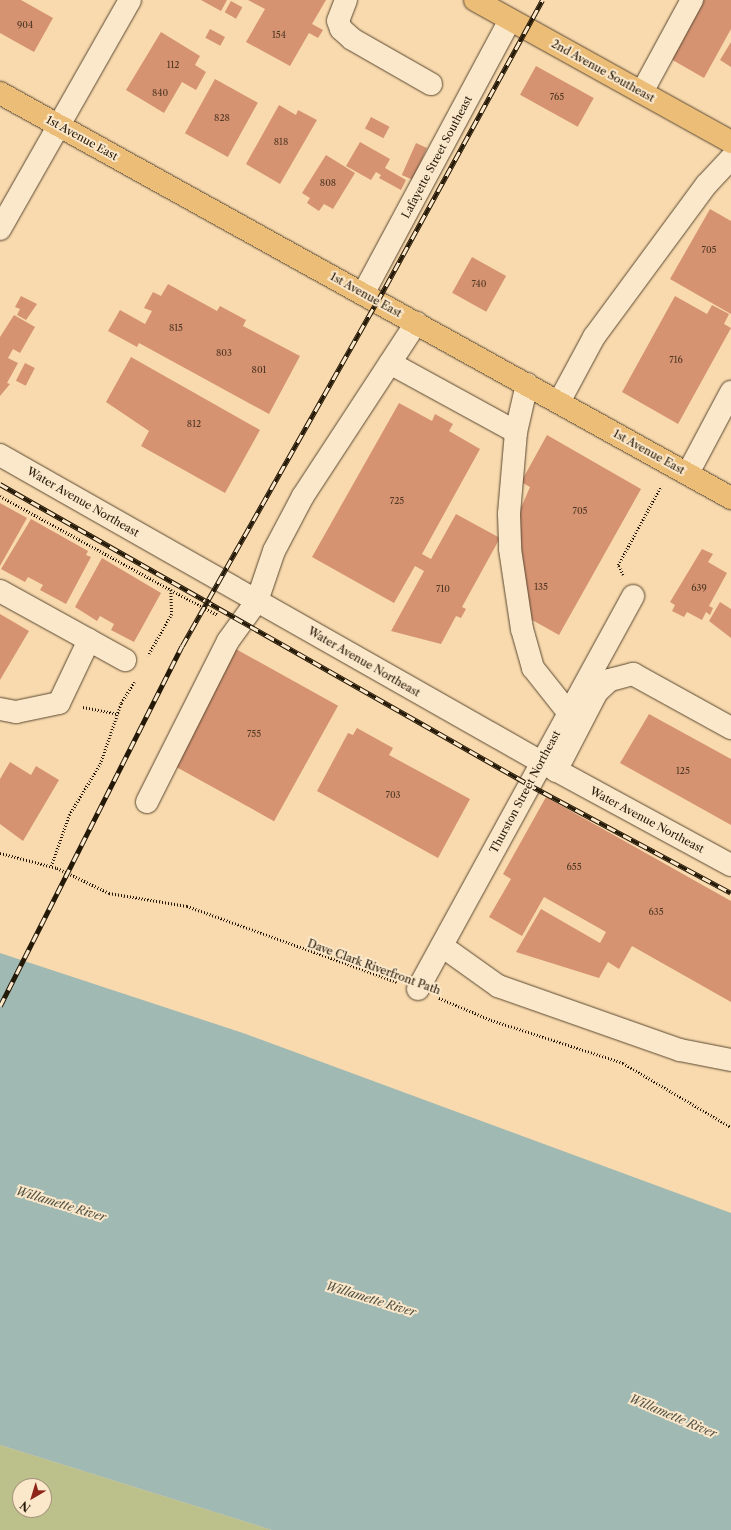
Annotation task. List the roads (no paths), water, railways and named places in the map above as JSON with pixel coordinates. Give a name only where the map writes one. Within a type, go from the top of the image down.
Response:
[{"type":"main road","name":"2nd Avenue Southeast","points":[[475,0],[731,142]]},
{"type":"main road","name":"1st Avenue East","points":[[0,93],[680,469],[729,493]]},
{"type":"street","points":[[0,229],[60,126],[130,0]]},
{"type":"street","points":[[346,0],[338,21],[342,29],[352,39],[431,84]]},
{"type":"street","points":[[642,92],[692,0]]},
{"type":"street","name":"Lafayette Street Southeast","points":[[363,294],[510,20]]},
{"type":"street","points":[[559,402],[594,337],[707,184],[731,158]]},
{"type":"street","points":[[147,802],[238,626],[257,601],[274,551],[303,496],[416,323]]},
{"type":"street","points":[[390,364],[516,432]]},
{"type":"street","points":[[527,384],[516,432],[509,514],[522,629],[533,668],[568,712]]},
{"type":"street","points":[[680,469],[731,392]]},
{"type":"street","name":"Water Avenue Northeast","points":[[0,455],[548,767],[731,865]]},
{"type":"street","points":[[0,591],[125,660]]},
{"type":"street","name":"Thurston Street Northeast","points":[[418,989],[548,767],[568,712],[633,596]]},
{"type":"street","points":[[0,710],[16,712],[59,703],[89,640]]},
{"type":"street","points":[[548,767],[597,692],[610,680],[633,674],[731,728]]},
{"type":"street","points":[[442,946],[498,986],[680,1050],[731,1060]]},
{"type":"water","name":"Willamette River","points":[[0,953],[243,1033],[731,1213],[731,1530],[272,1530],[0,1445]]},
{"type":"railway","points":[[0,1006],[182,646],[377,302],[542,0]]},
{"type":"railway","points":[[0,484],[528,784],[731,893]]}]
